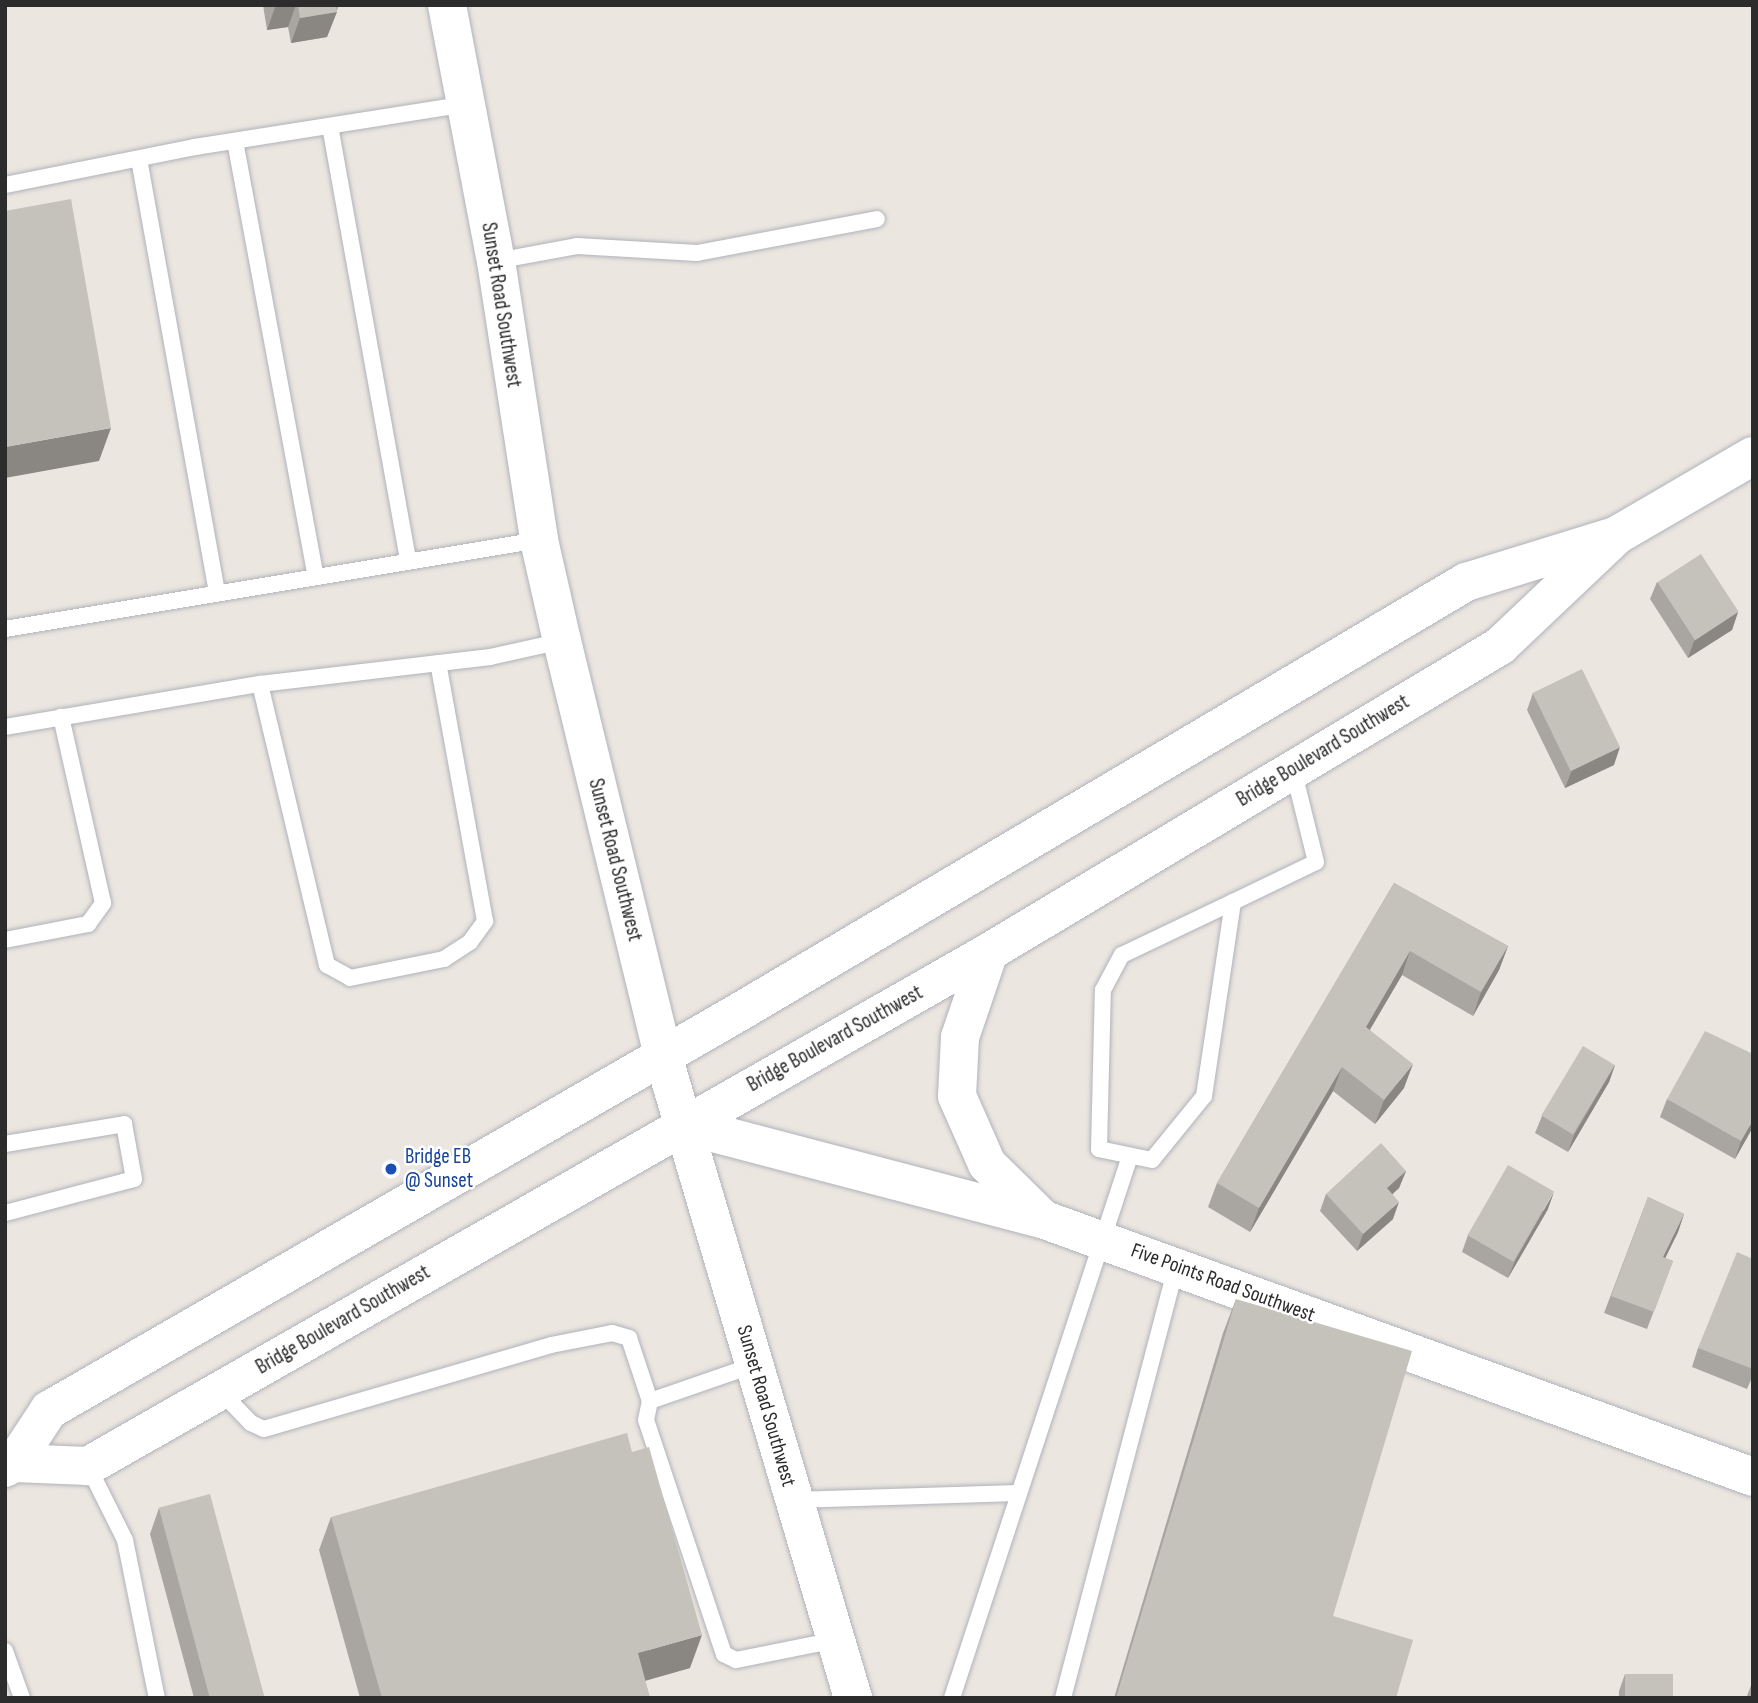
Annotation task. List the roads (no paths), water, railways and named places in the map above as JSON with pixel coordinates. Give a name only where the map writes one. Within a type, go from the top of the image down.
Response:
[{"type":"main road","name":"Sunset Road Southwest","points":[[447,5],[496,261],[539,540],[562,641],[663,1056],[853,1698]]},
{"type":"main road","name":"Bridge Boulevard Southwest","points":[[10,1466],[49,1410],[663,1056],[1466,582],[1617,535],[1753,456]]},
{"type":"main road","name":"Bridge Boulevard Southwest","points":[[10,1466],[88,1466],[989,952],[1500,646],[1617,535]]},
{"type":"main road","points":[[989,952],[960,1037],[957,1096],[987,1164],[1042,1219]]},
{"type":"main road","name":"Five Points Road Southwest","points":[[683,1125],[1042,1219],[1177,1265],[1753,1476]]},
{"type":"lane","points":[[5,185],[235,141],[464,104]]},
{"type":"lane","points":[[330,127],[408,560]]},
{"type":"lane","points":[[235,141],[316,576]]},
{"type":"lane","points":[[139,159],[217,593]]},
{"type":"lane","points":[[496,261],[578,246],[696,253],[877,219]]},
{"type":"lane","points":[[5,629],[539,540]]},
{"type":"lane","points":[[5,727],[260,684],[438,663],[562,641]]},
{"type":"lane","points":[[260,684],[327,965],[350,978],[444,959],[470,942],[485,921],[438,663]]},
{"type":"lane","points":[[5,940],[88,924],[103,903],[61,717]]},
{"type":"lane","points":[[1233,902],[1204,1096],[1152,1160],[1100,1149],[1103,990],[1122,955],[1316,862],[1293,769]]},
{"type":"lane","points":[[5,1144],[124,1124],[134,1179],[5,1213]]},
{"type":"lane","points":[[952,1698],[1129,1156]]},
{"type":"lane","points":[[1063,1698],[1177,1265]]},
{"type":"lane","points":[[219,1391],[251,1423],[264,1429],[551,1345],[612,1333],[629,1338],[650,1402],[646,1420],[724,1654],[736,1660],[836,1640]]},
{"type":"lane","points":[[650,1402],[754,1365]]},
{"type":"lane","points":[[88,1466],[125,1540],[157,1698]]},
{"type":"lane","points":[[794,1500],[1018,1493]]},
{"type":"lane","points":[[5,1651],[22,1698]]},
{"type":"place","name":"Bridge EB @ Sunset","points":[[391,1169]]}]
